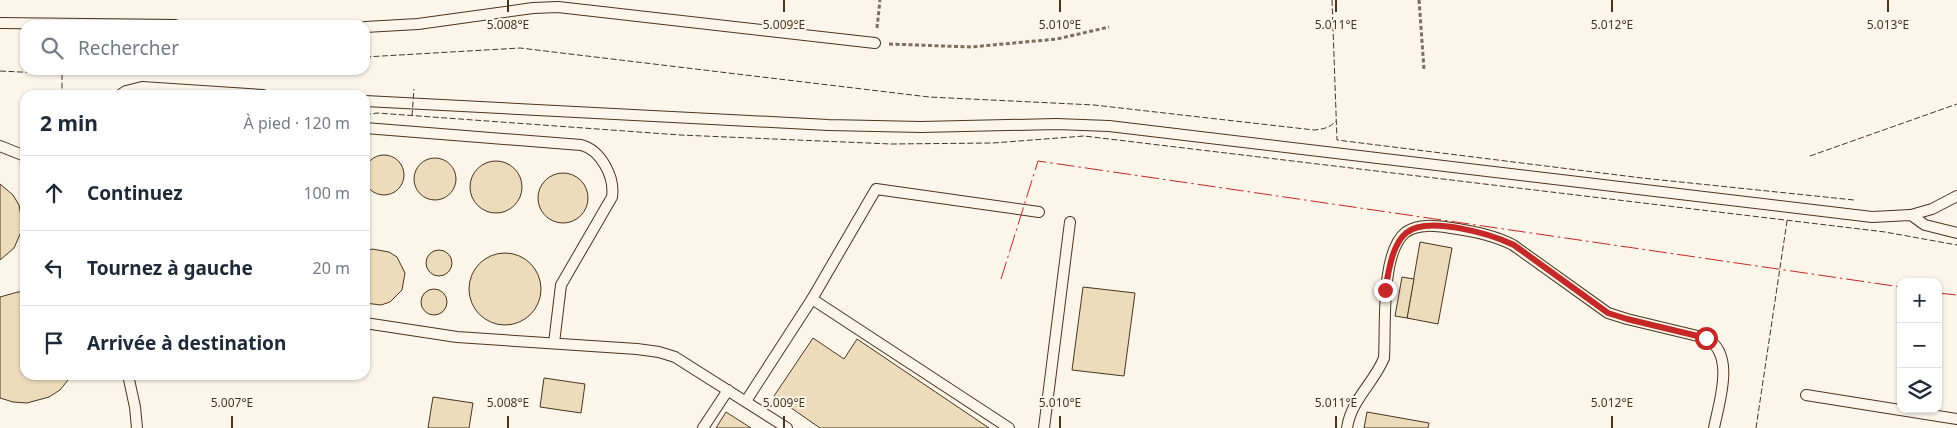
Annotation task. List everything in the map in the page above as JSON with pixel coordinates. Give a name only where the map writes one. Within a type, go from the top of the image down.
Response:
[{"type":"lane","points":[[370,27],[418,24],[533,8],[558,7],[875,43]]},
{"type":"lane","points":[[0,24],[20,24]]},
{"type":"lane","points":[[130,90],[142,87],[181,90]]},
{"type":"lane","points":[[370,101],[828,125],[1056,124],[1109,126],[1872,217],[1911,215],[1932,209],[1957,196]]},
{"type":"lane","points":[[370,128],[581,145],[590,147],[597,153],[611,180],[612,197],[562,285],[554,344]]},
{"type":"lane","points":[[0,146],[20,154]]},
{"type":"lane","points":[[746,401],[812,299],[876,189],[1039,212]]},
{"type":"lane","points":[[1911,215],[1924,225],[1957,233]]},
{"type":"lane","points":[[1044,428],[1070,222]]},
{"type":"lane","points":[[1347,428],[1348,418],[1352,409],[1380,368],[1384,358],[1385,290],[1397,245],[1406,232],[1420,226],[1432,225],[1499,238],[1514,245],[1608,313],[1706,338],[1714,342],[1723,364],[1723,380],[1714,428]]},
{"type":"lane","points":[[812,299],[1009,428]]},
{"type":"lane","points":[[370,325],[457,337],[659,352],[687,364],[787,428]]},
{"type":"lane","points":[[129,380],[137,428]]},
{"type":"lane","points":[[704,428],[728,390]]},
{"type":"lane","points":[[1806,394],[1957,419]]},
{"type":"path","points":[[880,0],[875,43],[971,48],[1057,40],[1109,27]]},
{"type":"path","points":[[1419,0],[1424,69]]},
{"type":"building","points":[[376,156],[392,156],[401,164],[404,171],[403,183],[392,194],[380,195],[370,189],[370,161]]},
{"type":"building","points":[[435,158],[450,164],[456,179],[450,194],[435,200],[420,194],[414,179],[420,164]]},
{"type":"building","points":[[496,161],[506,163],[514,169],[520,177],[522,187],[520,197],[514,205],[506,211],[496,213],[486,211],[478,205],[472,197],[470,187],[472,177],[478,169],[486,163]]},
{"type":"building","points":[[558,173],[568,173],[581,180],[588,193],[588,203],[581,216],[568,223],[558,223],[549,219],[542,212],[538,203],[538,193],[542,184],[549,177]]},
{"type":"building","points":[[0,184],[13,195],[19,205],[20,234],[14,248],[0,260]]},
{"type":"building","points":[[1420,242],[1452,248],[1438,324],[1407,318]]},
{"type":"building","points":[[370,250],[389,252],[397,257],[405,273],[402,290],[390,302],[381,305],[370,304]]},
{"type":"building","points":[[439,250],[448,254],[452,263],[448,272],[439,276],[430,272],[426,263],[430,254]]},
{"type":"building","points":[[505,253],[525,259],[535,269],[541,289],[535,309],[525,319],[505,325],[485,319],[475,309],[469,289],[475,269],[485,259]]},
{"type":"building","points":[[1402,277],[1414,279],[1407,318],[1395,316]]},
{"type":"building","points":[[1083,287],[1135,293],[1124,376],[1072,370]]},
{"type":"building","points":[[434,289],[443,293],[447,302],[443,311],[434,315],[425,311],[421,302],[425,293]]},
{"type":"building","points":[[20,292],[20,380],[68,380],[60,390],[49,397],[27,403],[13,402],[0,398],[0,297]]},
{"type":"building","points":[[813,338],[844,359],[857,339],[989,428],[820,428],[774,396]]},
{"type":"building","points":[[544,378],[585,384],[581,413],[540,407]]},
{"type":"building","points":[[433,397],[473,403],[469,428],[428,428]]},
{"type":"building","points":[[726,412],[751,428],[716,428]]},
{"type":"building","points":[[1367,412],[1429,423],[1428,428],[1364,428]]},
{"type":"fence","points":[[1332,0],[1337,140],[1642,178],[1854,200]]},
{"type":"fence","points":[[370,57],[520,48],[929,97],[1094,105],[1314,130],[1326,128],[1336,121]]},
{"type":"fence","points":[[0,71],[20,72]]},
{"type":"fence","points":[[62,75],[62,90]]},
{"type":"fence","points":[[412,116],[414,89]]},
{"type":"fence","points":[[1810,156],[1957,104]]},
{"type":"fence","points":[[370,114],[377,113],[680,135],[891,144],[993,143],[1084,136],[1885,232],[1957,245]]},
{"type":"fence","points":[[1756,428],[1787,221]]},
{"type":"power","points":[[1001,279],[1038,161],[1897,286]]},
{"type":"power","points":[[1942,293],[1957,295]]},
{"type":"route","points":[[1385,290],[1397,245],[1406,232],[1420,226],[1432,225],[1499,238],[1514,245],[1608,313],[1706,338]]}]
